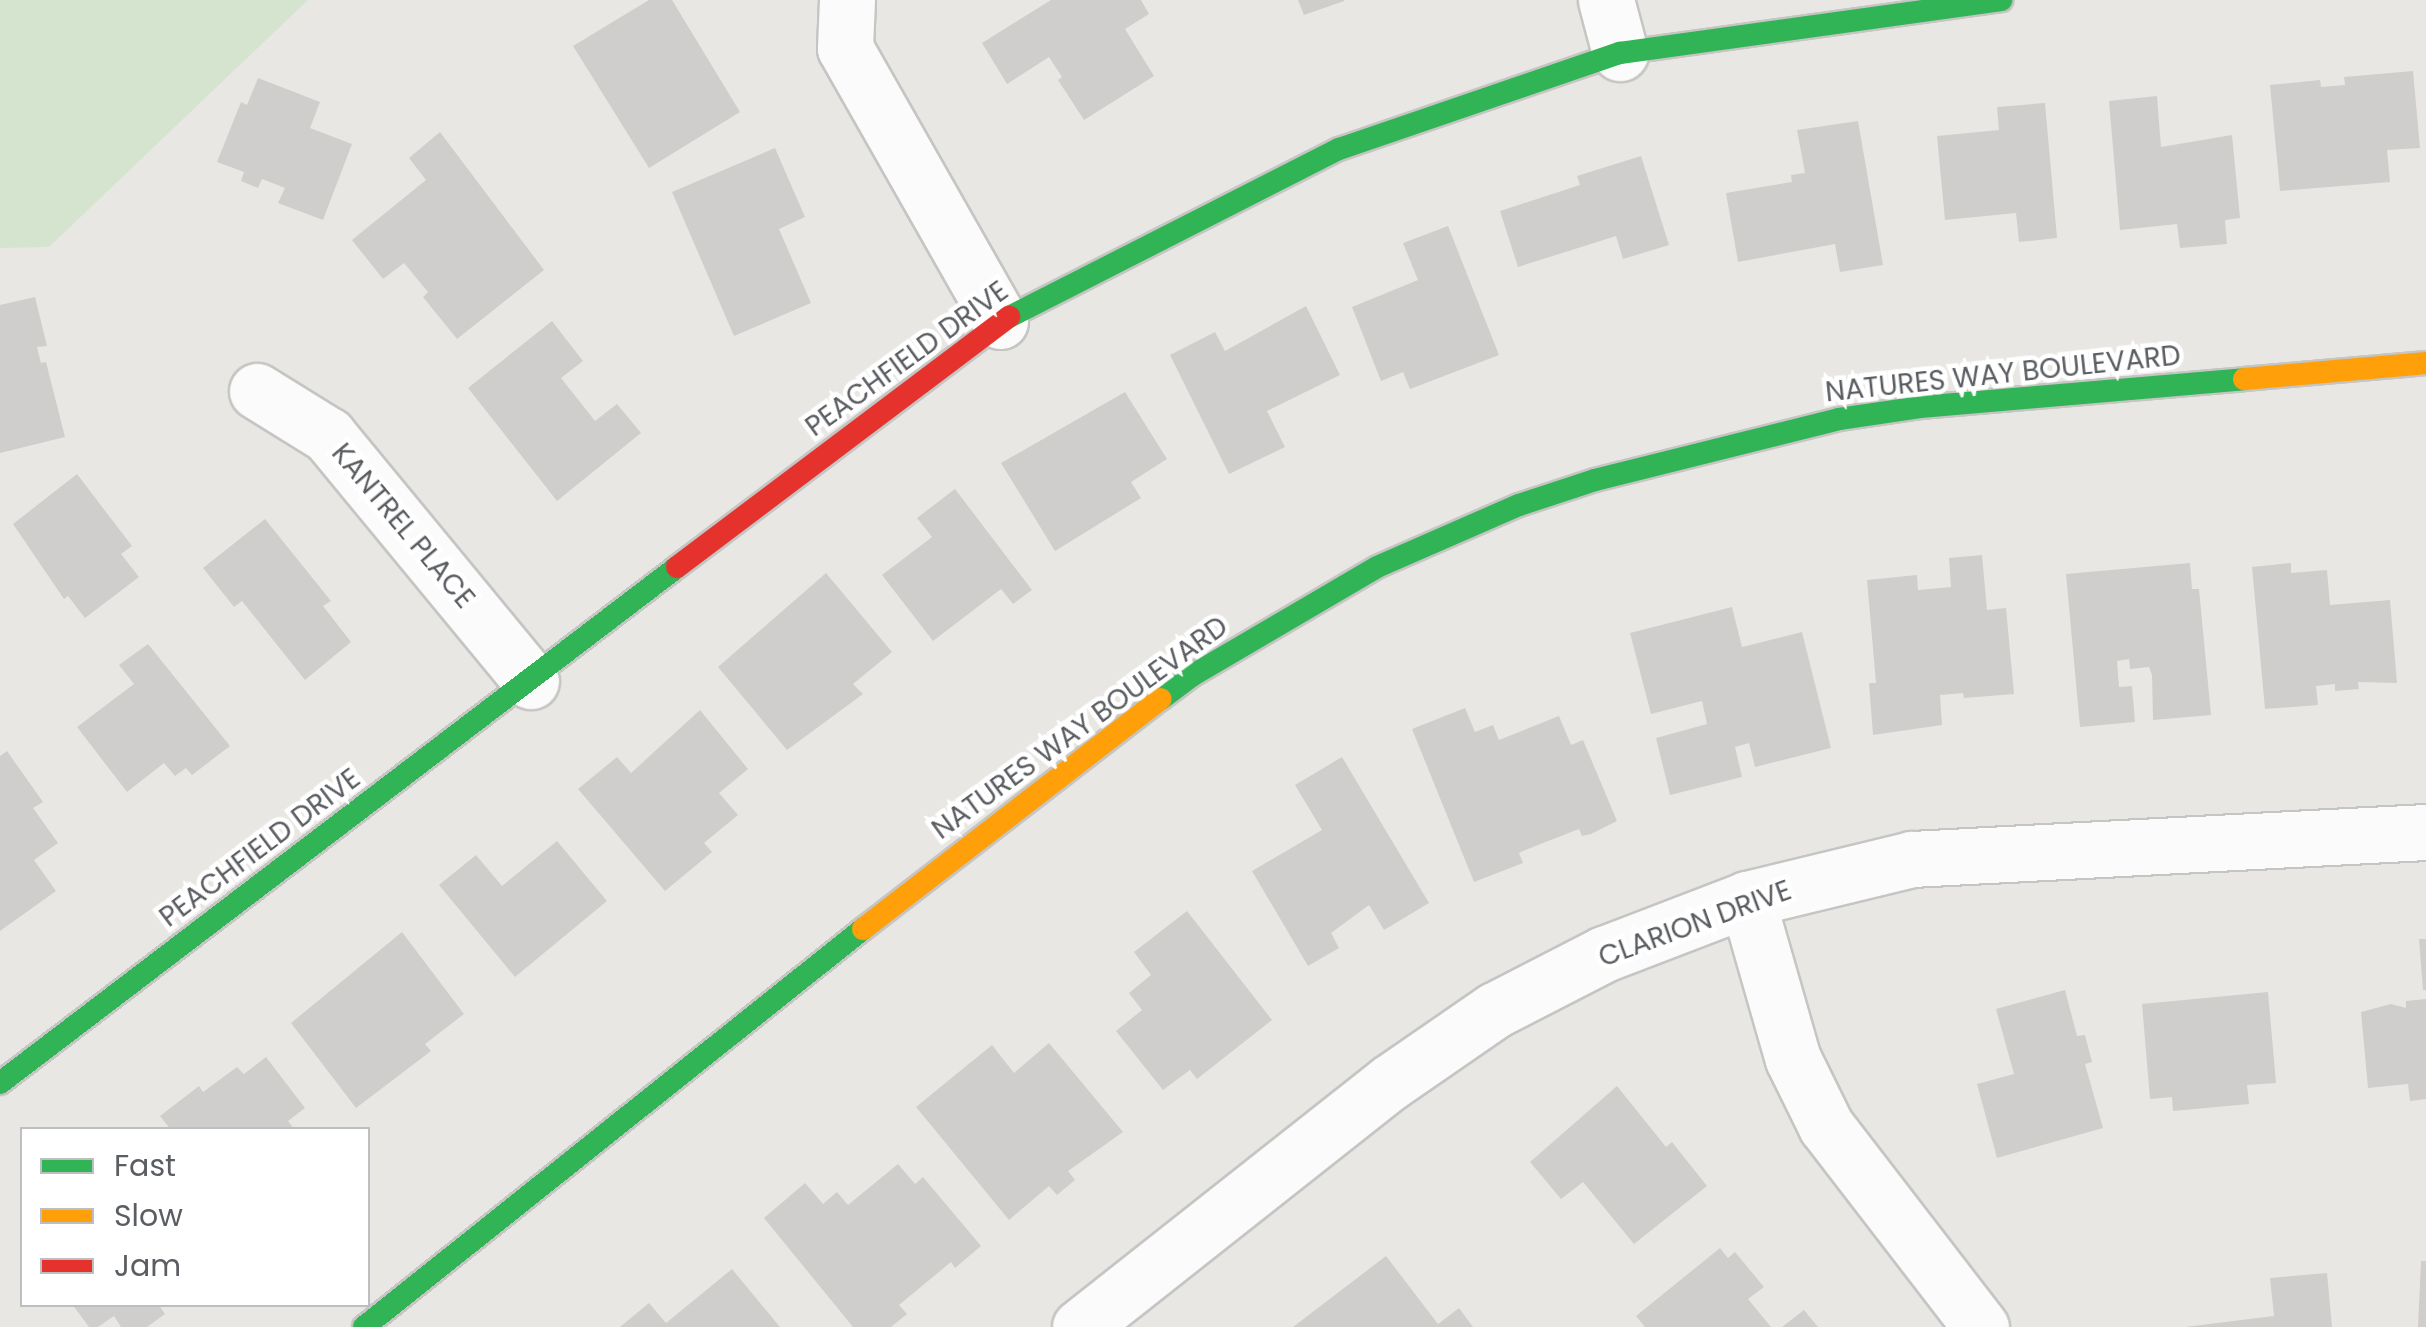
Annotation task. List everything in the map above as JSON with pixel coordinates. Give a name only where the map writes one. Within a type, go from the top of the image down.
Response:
[{"type":"street","points":[[847,0],[845,48],[1000,320]]},
{"type":"street","points":[[1606,0],[1620,53]]},
{"type":"street","name":"PEACHFIELD DRIVE","points":[[0,1082],[1000,320],[1339,149],[1620,53],[2001,0]]},
{"type":"street","name":"NATURES WAY BOULEVARD","points":[[364,1327],[1027,798],[1193,675],[1377,567],[1518,506],[1594,480],[1839,419],[1920,407],[2426,364]]},
{"type":"street","name":"KANTREL PLACE","points":[[257,391],[328,435],[531,681]]},
{"type":"street","name":"CLARION DRIVE","points":[[1089,1324],[1389,1082],[1495,1010],[1604,954],[1748,899],[1912,859],[2426,832]]},
{"type":"street","points":[[1748,899],[1793,1060],[1826,1126],[1981,1327]]},
{"type":"green space","points":[[0,0],[308,0],[49,247],[0,248]]},
{"type":"building","points":[[649,0],[672,0],[740,112],[649,168],[573,46]]},
{"type":"building","points":[[1051,0],[1141,0],[1149,14],[1125,29],[1154,76],[1084,120],[1058,80],[1062,77],[1049,57],[1007,84],[982,43]]},
{"type":"building","points":[[1298,0],[1344,0],[1344,1],[1304,15]]},
{"type":"building","points":[[2413,71],[2420,148],[2387,150],[2390,182],[2280,191],[2270,85],[2320,80],[2321,87],[2345,85],[2344,77]]},
{"type":"building","points":[[258,78],[320,102],[310,128],[352,144],[323,220],[278,203],[285,188],[262,179],[258,188],[241,181],[244,172],[217,162],[241,102],[247,105]]},
{"type":"building","points":[[2157,96],[2161,147],[2232,135],[2240,218],[2225,220],[2227,244],[2180,248],[2177,224],[2120,230],[2109,101]]},
{"type":"building","points":[[2045,103],[2057,238],[2019,242],[2016,213],[1945,220],[1937,136],[1999,130],[1997,107]]},
{"type":"building","points":[[1858,121],[1883,265],[1840,272],[1835,244],[1738,262],[1726,193],[1792,182],[1791,175],[1805,173],[1797,130]]},
{"type":"building","points":[[440,132],[544,270],[457,339],[423,297],[428,292],[404,263],[383,279],[352,240],[426,180],[409,158]]},
{"type":"building","points":[[775,148],[805,217],[779,229],[811,303],[734,336],[672,192]]},
{"type":"building","points":[[1641,156],[1669,245],[1623,259],[1616,236],[1518,267],[1500,211],[1580,185],[1577,176]]},
{"type":"building","points":[[1448,226],[1499,355],[1410,389],[1403,372],[1381,381],[1352,307],[1418,280],[1403,243]]},
{"type":"building","points":[[35,297],[47,346],[37,347],[41,363],[46,362],[65,437],[0,453],[0,305]]},
{"type":"building","points":[[1306,306],[1340,375],[1267,411],[1285,447],[1229,474],[1170,355],[1215,332],[1225,351]]},
{"type":"building","points":[[552,321],[583,361],[561,378],[595,421],[617,404],[641,433],[557,501],[468,388]]},
{"type":"building","points":[[1125,392],[1167,459],[1131,482],[1141,498],[1055,551],[1001,463]]},
{"type":"building","points":[[77,474],[132,546],[121,554],[139,577],[85,618],[68,596],[64,599],[13,524]]},
{"type":"building","points":[[955,489],[1032,590],[1013,604],[1001,589],[933,641],[882,575],[932,537],[917,518]]},
{"type":"building","points":[[265,519],[331,601],[323,606],[351,642],[305,680],[242,601],[234,607],[203,568]]},
{"type":"building","points":[[1982,555],[1987,610],[2006,608],[2014,694],[1964,698],[1963,693],[1940,695],[1942,725],[1873,735],[1869,683],[1876,683],[1867,580],[1917,575],[1918,590],[1951,587],[1949,558]]},
{"type":"building","points":[[2190,563],[2192,589],[2199,589],[2211,715],[2153,720],[2149,667],[2130,669],[2129,659],[2117,661],[2119,687],[2132,686],[2135,722],[2080,727],[2066,574]]},
{"type":"building","points":[[2291,563],[2291,573],[2327,570],[2330,605],[2390,600],[2397,683],[2358,682],[2359,689],[2335,691],[2335,684],[2316,686],[2318,705],[2265,709],[2252,567]]},
{"type":"building","points":[[826,573],[892,652],[853,684],[863,694],[787,750],[718,667]]},
{"type":"building","points":[[1732,607],[1742,647],[1802,632],[1831,748],[1755,767],[1749,743],[1735,747],[1742,777],[1670,795],[1656,738],[1707,724],[1702,701],[1651,714],[1630,633]]},
{"type":"building","points":[[148,644],[230,746],[192,775],[186,768],[175,776],[164,763],[127,792],[77,727],[134,684],[119,665]]},
{"type":"building","points":[[1465,708],[1475,732],[1493,725],[1499,740],[1559,716],[1571,745],[1583,740],[1617,821],[1591,834],[1582,836],[1579,829],[1523,851],[1519,853],[1523,863],[1474,882],[1412,729]]},
{"type":"building","points":[[700,710],[748,769],[719,793],[738,815],[704,843],[712,852],[665,891],[578,789],[617,757],[631,773]]},
{"type":"building","points":[[7,751],[43,802],[33,808],[58,843],[34,860],[56,891],[0,931],[0,756]]},
{"type":"building","points":[[1342,757],[1429,903],[1384,930],[1369,905],[1331,933],[1339,948],[1308,966],[1252,871],[1322,830],[1295,785]]},
{"type":"building","points":[[557,841],[607,901],[515,977],[439,885],[476,855],[502,886]]},
{"type":"building","points":[[1187,911],[1272,1020],[1197,1079],[1190,1070],[1163,1090],[1116,1031],[1142,1010],[1129,993],[1151,975],[1134,952]]},
{"type":"building","points":[[402,932],[464,1014],[425,1044],[431,1051],[356,1108],[291,1023]]},
{"type":"building","points":[[2419,939],[2426,939],[2426,990],[2423,990]]},
{"type":"building","points":[[2065,990],[2077,1036],[2085,1035],[2092,1062],[2085,1064],[2103,1128],[1997,1158],[1977,1084],[2014,1074],[1996,1009]]},
{"type":"building","points":[[2268,992],[2276,1083],[2247,1085],[2249,1104],[2173,1111],[2172,1097],[2150,1099],[2142,1004]]},
{"type":"building","points":[[2426,999],[2426,1099],[2410,1101],[2408,1084],[2368,1088],[2361,1012],[2391,1004],[2406,1008],[2406,1001]]},
{"type":"building","points":[[1049,1043],[1123,1132],[1068,1171],[1075,1180],[1057,1195],[1049,1186],[1009,1220],[916,1107],[992,1045],[1014,1073]]},
{"type":"building","points":[[266,1057],[305,1108],[288,1121],[293,1127],[169,1127],[160,1116],[199,1086],[203,1092],[237,1067],[244,1074]]},
{"type":"building","points":[[1617,1086],[1666,1147],[1672,1142],[1707,1186],[1634,1244],[1583,1182],[1561,1199],[1530,1162]]},
{"type":"building","points":[[898,1164],[915,1184],[923,1177],[981,1246],[955,1268],[951,1262],[899,1305],[907,1314],[891,1327],[853,1327],[764,1218],[805,1183],[823,1204],[837,1192],[848,1205]]},
{"type":"building","points":[[1720,1248],[1728,1258],[1735,1252],[1764,1287],[1748,1299],[1771,1327],[1645,1327],[1636,1316]]},
{"type":"building","points":[[1386,1256],[1438,1324],[1459,1308],[1473,1327],[1293,1327]]},
{"type":"building","points":[[2421,1261],[2426,1261],[2426,1327],[2418,1327]]},
{"type":"building","points":[[732,1269],[780,1327],[620,1327],[649,1303],[666,1323]]},
{"type":"building","points":[[2327,1273],[2332,1327],[2185,1327],[2274,1316],[2270,1278]]},
{"type":"building","points":[[74,1307],[160,1307],[165,1314],[147,1327],[121,1327],[114,1316],[98,1327],[89,1327]]},
{"type":"building","points":[[1804,1310],[1818,1327],[1782,1327]]},
{"type":"traffic: fast","points":[[1009,317],[1339,149],[1620,53],[2001,0]]},
{"type":"traffic: fast","points":[[1161,699],[1193,675],[1377,567],[1519,505],[1595,480],[1839,419],[1920,407],[2244,379]]},
{"type":"traffic: fast","points":[[0,1083],[677,567]]},
{"type":"traffic: fast","points":[[364,1327],[863,929]]},
{"type":"traffic: slow","points":[[2244,379],[2426,363]]},
{"type":"traffic: slow","points":[[863,929],[1161,699]]},
{"type":"traffic: jam","points":[[677,567],[1009,317]]}]
